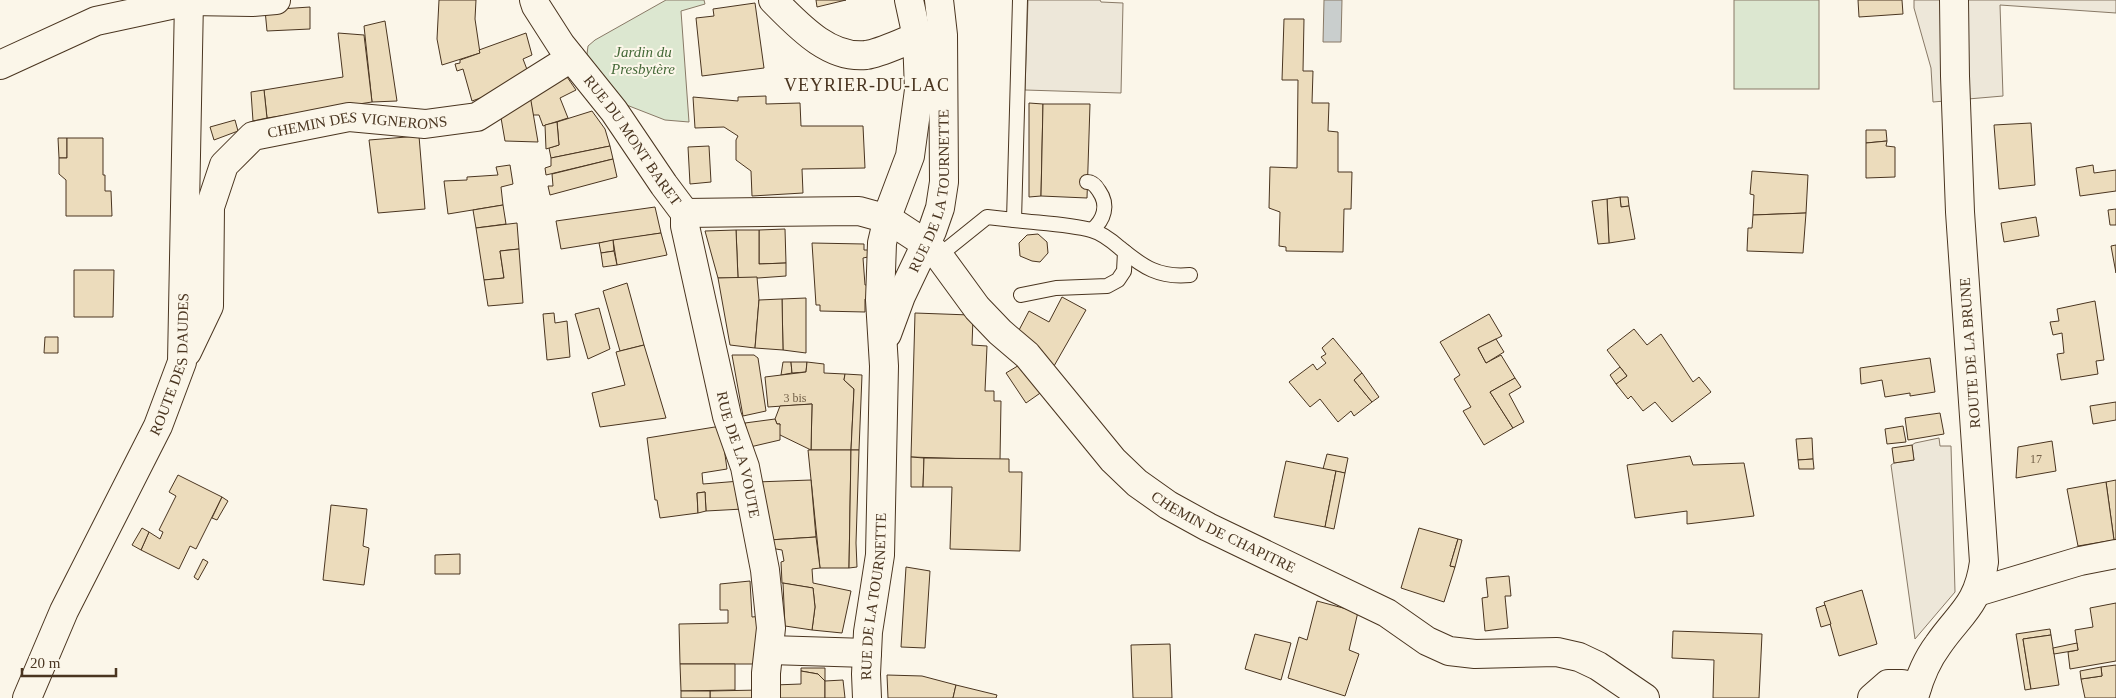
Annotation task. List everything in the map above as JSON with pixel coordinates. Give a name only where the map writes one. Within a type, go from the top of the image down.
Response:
[{"type":"street","points":[[0,65],[96,21],[189,0],[252,2],[276,0]]},
{"type":"street","name":"ROUTE DES DAUDES","points":[[27,698],[64,611],[158,426],[182,362],[189,0]]},
{"type":"street","name":"RUE DU MONT BARET","points":[[534,0],[536,6],[571,58],[614,111],[685,213],[859,211],[888,220]]},
{"type":"street","points":[[773,0],[818,41],[829,48],[847,53],[866,55],[917,37]]},
{"type":"street","name":"RUE DE LA TOURNETTE","points":[[867,698],[866,653],[880,555],[883,344],[880,300],[882,243],[910,156],[919,90],[917,37],[909,0]]},
{"type":"street","name":"RUE DE LA TOURNETTE","points":[[883,344],[909,280],[932,250],[940,208],[944,182],[943,35],[939,0]]},
{"type":"street","name":"ROUTE DE LA BRUNE","points":[[1916,692],[1928,660],[1949,630],[1964,614],[1977,592],[1982,578],[1984,562],[1960,212],[1954,0]]},
{"type":"street","name":"CHEMIN DES VIGNERONS","points":[[182,362],[209,306],[210,207],[224,165],[252,136],[349,117],[425,124],[477,117],[571,58]]},
{"type":"street","name":"RUE DE LA VOUTE","points":[[685,213],[685,226],[728,416],[745,467],[765,570],[771,628],[766,672],[766,698]]},
{"type":"street","name":"CHEMIN DE CHAPITRE","points":[[888,220],[932,250],[977,308],[1000,332],[1027,355],[1113,460],[1137,483],[1168,504],[1208,527],[1387,612],[1427,641],[1449,651],[1475,654],[1557,652],[1579,657],[1598,666],[1645,698]]},
{"type":"street","points":[[1977,592],[2080,561],[2116,554]]},
{"type":"street","points":[[770,650],[866,653]]},
{"type":"street","points":[[1872,698],[1888,684],[1902,684],[1916,692]]},
{"type":"lane","points":[[1014,220],[1020,0]]},
{"type":"lane","points":[[1087,182],[1097,187],[1104,202],[1102,218],[1092,230]]},
{"type":"lane","points":[[932,250],[987,217],[1092,230],[1110,239],[1140,264],[1157,273],[1174,277],[1190,276]]},
{"type":"lane","points":[[1021,295],[1056,288],[1107,286],[1118,280],[1124,270],[1125,252]]},
{"type":"green space","name":"Jardin du Presbytère","points":[[666,0],[704,0],[705,4],[681,11],[689,122],[665,120],[624,104],[590,62],[587,54],[588,46],[595,40]]},
{"type":"green space","points":[[1734,0],[1819,0],[1819,89],[1734,89]]},
{"type":"shaded area","points":[[1028,0],[1100,0],[1101,2],[1123,3],[1121,93],[1025,90]]},
{"type":"shaded area","points":[[1324,0],[1342,0],[1341,42],[1323,42]]},
{"type":"shaded area","points":[[1914,0],[2116,0],[2116,13],[2000,5],[2003,96],[1933,102],[1931,68],[1914,8]]},
{"type":"shaded area","points":[[1939,438],[1940,446],[1951,446],[1955,592],[1915,639],[1891,465],[1914,460],[1912,445],[1915,443]]},
{"type":"building","points":[[439,0],[476,0],[475,19],[480,53],[442,65],[437,39]]},
{"type":"building","points":[[816,0],[846,0],[817,7]]},
{"type":"building","points":[[1858,0],[1902,0],[1903,14],[1859,17]]},
{"type":"building","points":[[755,3],[764,68],[702,76],[696,18],[714,16],[713,9]]},
{"type":"building","points":[[310,7],[310,29],[267,31],[265,10]]},
{"type":"building","points":[[1284,19],[1304,19],[1303,71],[1313,71],[1312,103],[1329,103],[1328,131],[1338,132],[1338,172],[1352,172],[1351,209],[1344,209],[1343,252],[1286,251],[1286,247],[1279,246],[1280,212],[1269,208],[1270,167],[1297,168],[1298,80],[1282,80]]},
{"type":"building","points":[[385,21],[397,101],[372,102],[364,26]]},
{"type":"building","points":[[338,33],[364,35],[372,102],[267,118],[264,90],[343,77]]},
{"type":"building","points":[[526,33],[532,55],[523,59],[531,80],[472,101],[463,69],[457,71],[455,64],[460,63],[460,60],[480,53],[479,50]]},
{"type":"building","points":[[565,74],[576,90],[560,98],[568,118],[543,126],[539,115],[533,115],[529,93]]},
{"type":"building","points":[[264,90],[267,118],[253,121],[251,92]]},
{"type":"building","points":[[530,95],[538,142],[505,141],[500,112]]},
{"type":"building","points":[[766,96],[766,104],[800,103],[801,126],[863,126],[865,168],[802,169],[803,193],[752,196],[751,171],[736,160],[736,140],[738,136],[724,127],[695,128],[693,97],[738,101],[738,97]]},
{"type":"building","points":[[1029,103],[1043,104],[1041,196],[1029,197]]},
{"type":"building","points":[[1043,104],[1090,104],[1087,198],[1041,196]]},
{"type":"building","points":[[592,111],[605,129],[610,146],[551,158],[549,148],[559,145],[557,122]]},
{"type":"building","points":[[235,120],[238,131],[214,140],[210,127]]},
{"type":"building","points":[[557,122],[559,145],[546,149],[545,125]]},
{"type":"building","points":[[2031,123],[2035,185],[1999,189],[1994,125]]},
{"type":"building","points":[[1866,130],[1886,130],[1887,141],[1866,143]]},
{"type":"building","points":[[419,136],[425,209],[378,213],[369,140]]},
{"type":"building","points":[[58,138],[67,138],[67,158],[59,158]]},
{"type":"building","points":[[67,138],[103,138],[103,175],[105,175],[105,191],[111,191],[112,216],[66,216],[66,180],[59,174],[59,158],[67,158]]},
{"type":"building","points":[[1887,141],[1886,146],[1895,147],[1895,177],[1866,178],[1866,143]]},
{"type":"building","points":[[610,146],[613,159],[546,175],[545,168],[551,166],[551,158]]},
{"type":"building","points":[[709,146],[711,182],[690,184],[688,147]]},
{"type":"building","points":[[613,159],[617,177],[550,195],[548,186],[553,186],[552,174]]},
{"type":"building","points":[[510,165],[513,184],[501,187],[503,205],[448,214],[444,181],[467,180],[467,177],[498,175],[496,167]]},
{"type":"building","points":[[2093,165],[2094,173],[2116,170],[2116,191],[2080,196],[2076,168]]},
{"type":"building","points":[[1752,171],[1808,175],[1806,213],[1753,215],[1754,195],[1750,194]]},
{"type":"building","points":[[1620,197],[1628,197],[1629,206],[1621,207]]},
{"type":"building","points":[[1620,197],[1621,207],[1629,206],[1635,239],[1609,243],[1607,199]]},
{"type":"building","points":[[1607,199],[1609,243],[1598,244],[1592,201]]},
{"type":"building","points":[[503,205],[506,224],[476,228],[473,210]]},
{"type":"building","points":[[655,207],[661,233],[561,249],[556,221]]},
{"type":"building","points":[[2116,209],[2116,225],[2110,225],[2108,210]]},
{"type":"building","points":[[1806,213],[1803,253],[1747,251],[1748,228],[1752,228],[1753,215]]},
{"type":"building","points":[[2036,217],[2039,236],[2004,242],[2001,223]]},
{"type":"building","points":[[517,223],[519,249],[500,251],[504,278],[484,280],[476,228]]},
{"type":"building","points":[[785,229],[786,263],[759,264],[759,230]]},
{"type":"building","points":[[736,230],[759,230],[759,264],[786,263],[786,276],[738,278]]},
{"type":"building","points":[[736,230],[738,278],[718,278],[705,231]]},
{"type":"building","points":[[661,233],[667,255],[617,265],[613,240]]},
{"type":"building","points":[[1038,234],[1047,242],[1048,253],[1040,262],[1020,256],[1019,243],[1027,235]]},
{"type":"building","points":[[613,240],[614,251],[601,253],[599,243]]},
{"type":"building","points":[[812,243],[864,244],[864,250],[868,250],[868,257],[863,258],[865,285],[870,285],[869,299],[865,299],[865,312],[820,311],[820,305],[816,305]]},
{"type":"building","points":[[2116,245],[2116,273],[2111,246]]},
{"type":"building","points":[[519,249],[523,303],[488,306],[484,280],[504,278],[500,251]]},
{"type":"building","points":[[614,251],[617,265],[603,267],[601,253]]},
{"type":"building","points":[[74,270],[114,270],[113,317],[74,317]]},
{"type":"building","points":[[757,277],[759,300],[755,348],[730,345],[718,278]]},
{"type":"building","points":[[627,283],[644,345],[620,351],[603,291]]},
{"type":"building","points":[[1062,297],[1086,310],[1054,366],[1018,332],[1029,311],[1049,322]]},
{"type":"building","points":[[806,298],[806,353],[783,350],[782,299]]},
{"type":"building","points":[[782,299],[783,350],[755,348],[759,300]]},
{"type":"building","points":[[2095,301],[2104,360],[2096,361],[2098,374],[2061,380],[2057,354],[2064,353],[2062,333],[2053,335],[2050,322],[2059,321],[2057,309]]},
{"type":"building","points":[[599,308],[610,349],[588,359],[575,314]]},
{"type":"building","points":[[554,313],[555,323],[567,321],[570,357],[547,360],[543,314]]},
{"type":"building","points":[[915,313],[970,315],[973,318],[972,345],[987,346],[985,391],[994,391],[994,401],[1001,401],[1000,460],[911,457]]},
{"type":"building","points":[[1489,314],[1502,336],[1478,348],[1486,363],[1501,355],[1515,378],[1490,392],[1513,428],[1484,445],[1463,411],[1471,407],[1454,379],[1460,375],[1440,342]]},
{"type":"building","points":[[1634,329],[1647,345],[1661,334],[1693,382],[1699,377],[1711,392],[1672,422],[1655,402],[1643,411],[1631,396],[1628,399],[1616,384],[1627,376],[1607,350]]},
{"type":"building","points":[[45,337],[58,337],[58,353],[44,353]]},
{"type":"building","points":[[1333,338],[1362,373],[1354,380],[1372,402],[1354,416],[1351,411],[1338,422],[1320,399],[1310,407],[1289,382],[1313,364],[1317,370],[1326,363],[1321,357],[1326,354],[1322,348]]},
{"type":"building","points":[[1496,339],[1504,352],[1486,363],[1478,348]]},
{"type":"building","points":[[644,345],[666,418],[600,427],[592,393],[625,385],[616,352]]},
{"type":"building","points":[[732,355],[754,355],[758,358],[766,411],[743,416]]},
{"type":"building","points":[[1930,358],[1935,392],[1885,397],[1882,380],[1861,384],[1860,368]]},
{"type":"building","points":[[1026,361],[1046,389],[1026,403],[1006,373]]},
{"type":"building","points":[[783,362],[791,362],[792,373],[781,375]]},
{"type":"building","points":[[791,362],[807,362],[806,372],[792,373]]},
{"type":"building","points":[[807,362],[824,364],[824,373],[845,374],[844,380],[854,389],[851,450],[811,450],[812,404],[768,407],[765,377],[806,372]]},
{"type":"building","points":[[1620,367],[1627,376],[1616,384],[1610,375]]},
{"type":"building","points":[[1362,373],[1379,397],[1372,402],[1354,380]]},
{"type":"building","points":[[845,374],[862,375],[859,450],[851,450],[854,389],[844,380]]},
{"type":"building","points":[[1515,378],[1521,387],[1509,394],[1524,422],[1513,428],[1490,392]]},
{"type":"building","points":[[2116,402],[2116,420],[2093,424],[2090,406]]},
{"type":"building","points":[[812,404],[811,450],[778,434],[780,424],[777,424],[775,419],[780,406]]},
{"type":"building","points":[[1940,413],[1944,434],[1908,440],[1905,418]]},
{"type":"building","points":[[775,419],[777,424],[780,424],[780,440],[750,447],[745,423]]},
{"type":"building","points":[[721,426],[727,469],[702,473],[703,484],[740,481],[743,509],[706,511],[705,492],[697,493],[698,513],[660,518],[657,500],[655,500],[647,438]]},
{"type":"building","points":[[1903,426],[1906,442],[1887,444],[1885,429]]},
{"type":"building","points":[[1812,438],[1813,459],[1798,460],[1796,439]]},
{"type":"building","points":[[2052,441],[2056,471],[2016,478],[2018,447]]},
{"type":"building","points":[[1912,445],[1914,460],[1894,463],[1892,448]]},
{"type":"building","points":[[808,450],[851,450],[849,568],[820,568]]},
{"type":"building","points":[[851,450],[859,450],[857,567],[849,568]]},
{"type":"building","points":[[1327,454],[1348,458],[1345,473],[1323,469]]},
{"type":"building","points":[[1690,456],[1693,465],[1744,463],[1754,516],[1687,524],[1687,511],[1635,518],[1627,465]]},
{"type":"building","points":[[911,457],[924,458],[923,487],[911,487]]},
{"type":"building","points":[[924,458],[1009,459],[1009,472],[1022,472],[1020,551],[950,549],[952,487],[923,487]]},
{"type":"building","points":[[1813,459],[1814,469],[1799,469],[1798,460]]},
{"type":"building","points":[[1286,461],[1336,471],[1325,527],[1274,517]]},
{"type":"building","points":[[1336,471],[1345,473],[1334,529],[1325,527]]},
{"type":"building","points":[[178,475],[222,497],[196,549],[190,546],[179,569],[141,550],[149,532],[160,539],[163,532],[159,530],[176,496],[169,492]]},
{"type":"building","points":[[811,480],[816,537],[769,540],[756,482]]},
{"type":"building","points":[[2116,480],[2116,540],[2114,540],[2106,482]]},
{"type":"building","points":[[2106,482],[2114,540],[2078,546],[2067,489]]},
{"type":"building","points":[[705,492],[706,511],[698,513],[697,493]]},
{"type":"building","points":[[222,497],[228,501],[217,520],[212,518]]},
{"type":"building","points":[[331,505],[367,509],[363,546],[369,548],[364,585],[323,580]]},
{"type":"building","points":[[142,528],[149,532],[141,550],[132,545]]},
{"type":"building","points":[[1419,528],[1458,539],[1450,566],[1455,567],[1444,602],[1401,588]]},
{"type":"building","points":[[816,537],[820,568],[812,569],[813,583],[851,591],[842,633],[812,630],[815,607],[813,588],[782,583],[781,562],[784,561],[782,550],[770,548],[769,540]]},
{"type":"building","points":[[1458,539],[1462,540],[1455,567],[1450,566]]},
{"type":"building","points":[[460,554],[460,574],[435,574],[435,555]]},
{"type":"building","points":[[203,559],[208,562],[198,580],[194,577]]},
{"type":"building","points":[[906,567],[930,571],[925,648],[901,647]]},
{"type":"building","points":[[1509,576],[1511,596],[1505,596],[1508,628],[1485,631],[1482,598],[1488,597],[1486,578]]},
{"type":"building","points":[[750,581],[752,617],[763,616],[763,664],[680,664],[679,624],[728,623],[728,610],[720,610],[720,584]]},
{"type":"building","points":[[783,583],[813,588],[815,607],[812,630],[785,626]]},
{"type":"building","points":[[1862,590],[1877,644],[1839,656],[1824,602]]},
{"type":"building","points":[[1317,601],[1358,612],[1349,650],[1359,654],[1345,696],[1288,678],[1299,637],[1307,640]]},
{"type":"building","points":[[2116,603],[2116,661],[2070,669],[2068,652],[2078,650],[2075,630],[2093,627],[2090,608]]},
{"type":"building","points":[[1825,605],[1831,624],[1821,627],[1816,608]]},
{"type":"building","points":[[2050,629],[2051,635],[2023,639],[2031,689],[2025,690],[2016,634]]},
{"type":"building","points":[[1673,631],[1762,634],[1759,698],[1713,698],[1714,660],[1672,658]]},
{"type":"building","points":[[1255,634],[1291,643],[1281,680],[1245,669]]},
{"type":"building","points":[[2051,635],[2059,685],[2031,689],[2023,639]]},
{"type":"building","points":[[2077,643],[2078,650],[2054,654],[2053,648]]},
{"type":"building","points":[[1170,644],[1172,698],[1133,698],[1131,645]]},
{"type":"building","points":[[680,664],[735,664],[735,690],[681,691]]},
{"type":"building","points":[[2116,665],[2116,698],[2085,698],[2081,679],[2102,676],[2101,667]]},
{"type":"building","points":[[2101,667],[2102,676],[2081,679],[2080,671]]},
{"type":"building","points":[[801,668],[825,668],[825,681],[818,674],[801,671]]},
{"type":"building","points":[[801,671],[818,674],[825,681],[825,698],[773,698],[774,685],[801,684]]},
{"type":"building","points":[[887,675],[922,676],[956,685],[953,698],[888,698]]},
{"type":"building","points":[[843,680],[845,698],[825,698],[825,681]]},
{"type":"building","points":[[956,685],[997,695],[996,698],[953,698]]},
{"type":"building","points":[[760,690],[760,698],[710,698],[710,691]]},
{"type":"building","points":[[681,691],[710,691],[710,698],[681,698]]},
{"type":"district","name":"VEYRIER-DU-LAC","points":[[867,85]]}]
